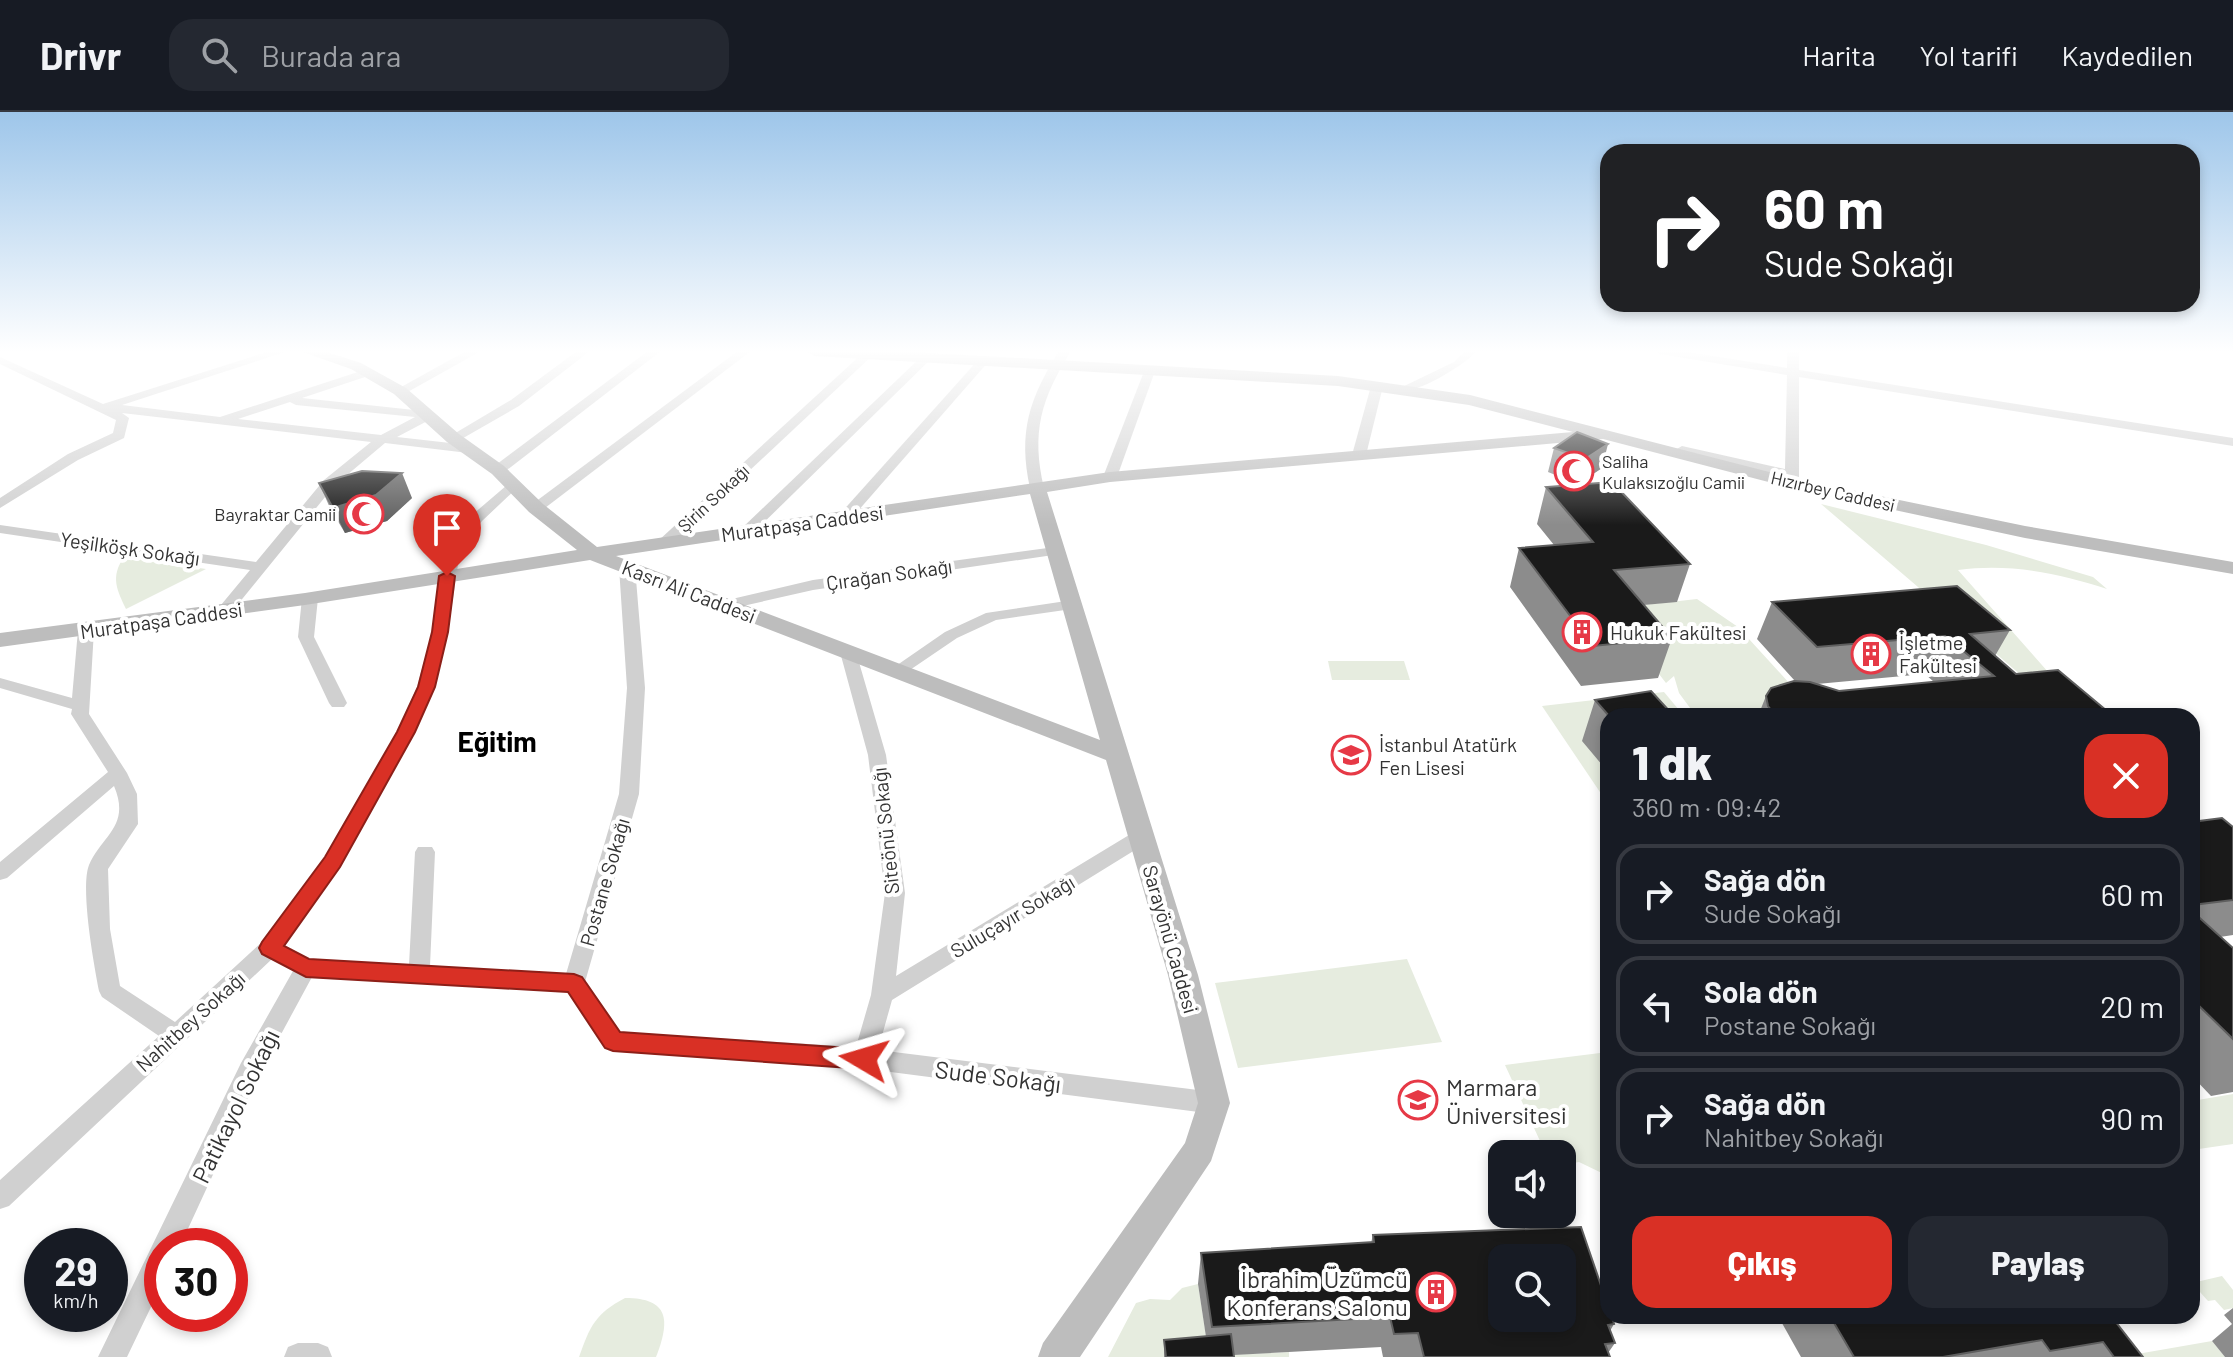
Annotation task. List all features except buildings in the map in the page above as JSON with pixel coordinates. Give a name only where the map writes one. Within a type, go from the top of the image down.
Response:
[{"type":"street","points":[[0,504],[73,457],[119,435],[123,418],[108,409]]},
{"type":"street","points":[[120,409],[381,440],[460,444],[507,409]]},
{"type":"street","points":[[215,422],[258,409]]},
{"type":"street","points":[[374,409],[429,415]]},
{"type":"street","name":"Kasrı Ali Caddesi","points":[[422,409],[460,444],[498,470],[536,508],[595,555],[1117,755]]},
{"type":"street","points":[[498,470],[578,409]]},
{"type":"street","points":[[536,508],[668,409]]},
{"type":"street","name":"Şirin Sokağı","points":[[663,544],[809,409]]},
{"type":"street","points":[[746,532],[873,409]]},
{"type":"street","points":[[845,517],[940,409]]},
{"type":"street","points":[[1035,409],[1029,433],[1030,462],[1037,488]]},
{"type":"street","points":[[1110,477],[1135,409]]},
{"type":"street","points":[[1359,455],[1371,409]]},
{"type":"street","name":"Hızırbey Caddesi","points":[[1504,409],[1601,435],[2025,532],[2233,568]]},
{"type":"street","points":[[1792,479],[1793,409]]},
{"type":"street","points":[[2024,409],[2233,442]]},
{"type":"street","points":[[224,611],[329,483],[381,440],[429,415]]},
{"type":"street","name":"Hızırbey Caddesi","points":[[1601,435],[1792,479]]},
{"type":"street","name":"Muratpaşa Caddesi","points":[[0,640],[224,611],[1110,477],[1601,435]]},
{"type":"street","name":"Nahitbey Sokağı","points":[[0,1197],[270,948],[333,862],[406,732],[426,687],[440,632],[453,551],[477,518],[513,484]]},
{"type":"street","name":"Sarayönü Caddesi","points":[[1037,488],[1183,975],[1214,1103]]},
{"type":"street","name":"Yeşilköşk Sokağı","points":[[0,529],[260,567]]},
{"type":"street","name":"Çırağan Sokağı","points":[[725,605],[889,573],[1055,551]]},
{"type":"street","name":"Postane Sokağı","points":[[574,983],[629,794],[636,688],[627,567]]},
{"type":"street","points":[[310,598],[306,637],[338,703]]},
{"type":"street","points":[[898,670],[951,635],[992,616],[1073,605]]},
{"type":"street","points":[[86,630],[80,714],[118,773],[127,794],[128,824],[98,868],[99,929],[110,991],[175,1034]]},
{"type":"street","name":"Siteönü Sokağı","points":[[848,652],[877,755],[895,893],[882,995],[864,1059]]},
{"type":"street","points":[[0,683],[80,706]]},
{"type":"street","points":[[0,873],[118,773]]},
{"type":"street","name":"Suluçayır Sokağı","points":[[882,995],[1141,837]]},
{"type":"street","points":[[419,976],[425,852]]},
{"type":"street","points":[[270,948],[306,968],[574,983]]},
{"type":"street","name":"Patikayol Sokağı","points":[[174,1228],[249,1070],[306,968]]},
{"type":"street","name":"Sude Sokağı","points":[[574,983],[613,1041],[864,1059],[1214,1103]]},
{"type":"street","points":[[1057,1357],[1199,1150],[1214,1103]]},
{"type":"street","points":[[112,1357],[144,1292]]},
{"type":"street","points":[[298,1357],[318,1357]]},
{"type":"shaded area","points":[[1821,504],[1986,545],[2093,577],[2107,589],[2034,571],[1996,568],[1958,570],[2056,681],[2035,687]]},
{"type":"shaded area","points":[[124,557],[206,569],[126,609],[116,577]]},
{"type":"shaded area","points":[[1697,599],[1738,627],[1811,707],[1690,708],[1679,693],[1674,676],[1666,683],[1608,609]]},
{"type":"shaded area","points":[[1328,661],[1404,661],[1410,680],[1332,680]]},
{"type":"shaded area","points":[[1664,692],[1677,708],[1600,708],[1600,792],[1542,706]]},
{"type":"shaded area","points":[[1407,959],[1442,1042],[1238,1068],[1215,983]]},
{"type":"shaded area","points":[[1600,1053],[1600,1172],[1576,1163],[1576,1140],[1540,1140],[1505,1065]]},
{"type":"shaded area","points":[[2233,1094],[2233,1144],[2200,1149],[2200,1100]]},
{"type":"shaded area","points":[[2222,1276],[2233,1290],[2233,1308],[2224,1310],[2215,1300],[2208,1301],[2200,1292],[2200,1281]]},
{"type":"shaded area","points":[[1198,1284],[1209,1356],[1289,1352],[1289,1357],[1108,1357],[1136,1303],[1150,1299],[1170,1300],[1182,1288]]},
{"type":"shaded area","points":[[625,1298],[651,1302],[663,1314],[663,1333],[656,1357],[579,1357],[595,1322]]},
{"type":"shaded area","points":[[2212,1341],[2225,1357],[2120,1357]]},
{"type":"place","name":"Saliha Kulaksızoğlu Camii","points":[[1574,471]]},
{"type":"place","name":"Bayraktar Camii","points":[[364,514]]},
{"type":"place","name":"Hukuk Fakültesi","points":[[1582,632]]},
{"type":"place","name":"İşletme Fakültesi","points":[[1871,654]]},
{"type":"place","name":"İstanbul Atatürk Fen Lisesi","points":[[1351,755]]},
{"type":"place","name":"Marmara Üniversitesi","points":[[1418,1100]]},
{"type":"place","name":"İbrahim Üzümcü Konferans Salonu","points":[[1436,1292]]},
{"type":"district","name":"Eğitim","points":[[497,741]]},
{"type":"route","points":[[447,576],[440,632],[426,687],[406,732],[333,862],[270,948],[306,968],[574,983],[613,1041],[829,1054],[864,1059]]}]
